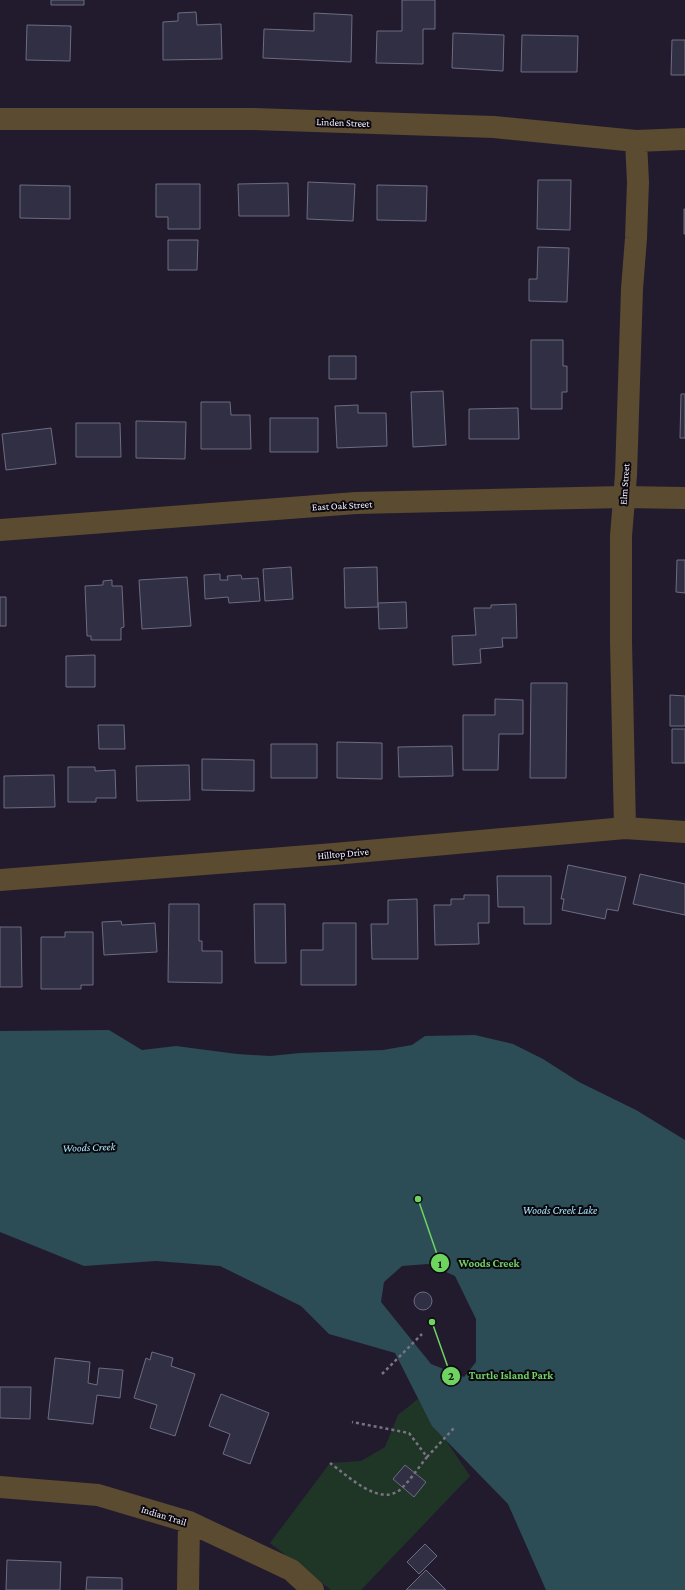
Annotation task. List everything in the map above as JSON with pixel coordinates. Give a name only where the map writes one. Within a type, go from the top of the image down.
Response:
[{"type":"street","name":"Linden Street","points":[[0,119],[252,119],[494,127],[636,141],[685,138]]},
{"type":"street","name":"Elm Street","points":[[625,828],[621,641],[623,498],[626,475],[632,289],[636,238],[638,182],[636,141]]},
{"type":"street","name":"East Oak Street","points":[[0,530],[356,503],[685,498]]},
{"type":"street","name":"Hilltop Drive","points":[[0,880],[341,853],[625,828],[685,832]]},
{"type":"street","name":"Indian Trail","points":[[0,1487],[98,1496],[189,1522],[291,1570],[313,1590]]},
{"type":"street","points":[[188,1590],[189,1522]]},
{"type":"path","points":[[382,1374],[422,1334]]},
{"type":"path","points":[[352,1422],[409,1433],[427,1457]]},
{"type":"path","points":[[330,1463],[374,1494],[387,1496],[401,1490],[427,1457],[454,1428]]},
{"type":"shaded area","points":[[418,1399],[470,1476],[361,1590],[331,1590],[270,1543],[330,1463],[361,1461],[385,1447],[398,1415]]},
{"type":"water","name":"Woods Creek Lake","points":[[109,1030],[142,1050],[176,1046],[237,1054],[270,1056],[300,1053],[383,1050],[412,1045],[425,1036],[475,1035],[513,1044],[543,1059],[579,1082],[636,1110],[685,1140],[685,1590],[546,1590],[508,1504],[432,1426],[395,1353],[329,1334],[301,1306],[220,1266],[156,1261],[84,1266],[0,1232],[0,1031]],"holes":[[[428,1264],[455,1276],[476,1319],[476,1362],[464,1377],[431,1364],[381,1302],[384,1282],[402,1266]]]},
{"type":"building","points":[[51,0],[84,0],[84,5],[51,5]]},
{"type":"building","points":[[402,0],[435,0],[435,29],[423,29],[423,64],[376,63],[377,31],[402,31]]},
{"type":"building","points":[[196,12],[197,25],[221,24],[222,59],[163,60],[163,22],[178,21],[178,13]]},
{"type":"building","points":[[314,13],[352,15],[351,62],[263,58],[264,29],[314,31]]},
{"type":"building","points":[[27,25],[71,26],[70,61],[26,60]]},
{"type":"building","points":[[453,33],[504,35],[503,71],[452,68]]},
{"type":"building","points":[[522,35],[578,36],[577,72],[521,72]]},
{"type":"building","points":[[672,40],[685,40],[685,75],[671,75]]},
{"type":"building","points":[[538,180],[571,180],[570,230],[537,229]]},
{"type":"building","points":[[308,182],[355,184],[353,221],[307,219]]},
{"type":"building","points":[[288,183],[289,216],[239,216],[238,184]]},
{"type":"building","points":[[156,184],[200,184],[200,229],[168,229],[168,217],[156,217]]},
{"type":"building","points":[[20,185],[70,186],[70,219],[20,218]]},
{"type":"building","points":[[377,185],[427,186],[426,221],[377,220]]},
{"type":"building","points":[[685,209],[685,234],[684,234]]},
{"type":"building","points":[[168,240],[198,240],[197,270],[168,270]]},
{"type":"building","points":[[538,247],[569,248],[567,302],[529,301],[529,279],[537,279]]},
{"type":"building","points":[[531,340],[563,340],[563,366],[567,366],[567,392],[562,392],[562,409],[531,409]]},
{"type":"building","points":[[329,356],[356,356],[356,379],[329,379]]},
{"type":"building","points":[[443,391],[446,445],[413,447],[411,392]]},
{"type":"building","points":[[681,394],[685,394],[685,438],[680,438]]},
{"type":"building","points":[[201,402],[230,402],[231,415],[250,415],[251,449],[201,449]]},
{"type":"building","points":[[358,405],[358,413],[386,413],[387,446],[337,448],[335,406]]},
{"type":"building","points":[[518,408],[519,439],[469,439],[469,409]]},
{"type":"building","points":[[270,418],[318,418],[318,452],[270,452]]},
{"type":"building","points":[[136,421],[186,422],[185,459],[136,458]]},
{"type":"building","points":[[76,423],[120,423],[121,457],[76,457]]},
{"type":"building","points":[[51,428],[56,464],[6,470],[2,434]]},
{"type":"building","points":[[677,560],[685,560],[685,593],[676,592]]},
{"type":"building","points":[[291,567],[293,599],[265,601],[263,569]]},
{"type":"building","points":[[377,567],[378,607],[345,608],[344,568]]},
{"type":"building","points":[[220,574],[220,580],[228,580],[227,576],[241,575],[242,579],[258,578],[260,601],[229,603],[228,597],[205,599],[204,575]]},
{"type":"building","points":[[187,577],[191,626],[142,629],[139,580]]},
{"type":"building","points":[[112,580],[112,586],[122,586],[124,627],[121,628],[121,640],[91,640],[91,636],[87,636],[85,586],[103,585],[103,581]]},
{"type":"building","points":[[0,597],[6,597],[6,626],[0,626]]},
{"type":"building","points":[[406,602],[407,628],[379,629],[378,603]]},
{"type":"building","points":[[516,604],[517,638],[502,638],[503,647],[480,649],[481,663],[453,665],[452,636],[476,635],[474,608],[491,608],[491,605]]},
{"type":"building","points":[[95,655],[95,687],[66,687],[66,656]]},
{"type":"building","points":[[531,683],[567,683],[566,778],[530,778]]},
{"type":"building","points":[[670,695],[685,696],[685,726],[670,726]]},
{"type":"building","points":[[495,699],[523,700],[523,734],[499,734],[498,770],[463,770],[463,715],[495,715]]},
{"type":"building","points":[[98,725],[124,725],[125,749],[99,749]]},
{"type":"building","points":[[672,729],[685,729],[685,763],[672,763]]},
{"type":"building","points":[[337,742],[382,743],[382,779],[337,778]]},
{"type":"building","points":[[271,744],[317,744],[317,778],[271,778]]},
{"type":"building","points":[[452,746],[453,776],[399,777],[398,747]]},
{"type":"building","points":[[202,759],[254,760],[254,791],[202,790]]},
{"type":"building","points":[[189,765],[190,800],[137,801],[136,766]]},
{"type":"building","points":[[68,767],[95,767],[95,771],[115,770],[116,798],[96,798],[96,802],[68,802]]},
{"type":"building","points":[[54,775],[55,807],[4,808],[4,776]]},
{"type":"building","points":[[568,865],[626,877],[618,911],[607,909],[605,919],[562,910],[564,899],[561,899]]},
{"type":"building","points":[[640,874],[685,884],[685,915],[633,904]]},
{"type":"building","points":[[497,876],[551,876],[551,924],[524,924],[524,907],[498,907]]},
{"type":"building","points":[[464,895],[489,895],[489,923],[478,923],[479,944],[435,945],[434,905],[451,905],[451,899],[464,899]]},
{"type":"building","points":[[417,899],[418,959],[372,959],[371,924],[388,924],[388,900]]},
{"type":"building","points":[[169,904],[199,904],[199,941],[202,941],[202,951],[222,951],[222,983],[168,982]]},
{"type":"building","points":[[254,904],[285,904],[286,963],[255,963]]},
{"type":"building","points":[[121,921],[122,925],[155,923],[157,952],[104,955],[102,922]]},
{"type":"building","points":[[323,923],[356,923],[356,985],[301,985],[301,950],[323,950]]},
{"type":"building","points":[[0,927],[21,927],[22,987],[0,987]]},
{"type":"building","points":[[65,932],[93,932],[93,985],[81,985],[81,989],[41,989],[41,937],[65,937]]},
{"type":"building","points":[[423,1292],[429,1295],[432,1301],[429,1307],[423,1310],[417,1307],[414,1301],[417,1295]]},
{"type":"building","points":[[152,1352],[173,1358],[171,1366],[195,1374],[175,1436],[150,1428],[157,1405],[134,1398],[146,1358],[150,1360]]},
{"type":"building","points":[[55,1358],[90,1362],[88,1383],[97,1385],[99,1368],[123,1370],[120,1398],[97,1395],[93,1424],[48,1419]]},
{"type":"building","points":[[0,1387],[31,1387],[30,1419],[0,1418]]},
{"type":"building","points":[[221,1394],[269,1413],[250,1464],[223,1454],[230,1434],[209,1426]]},
{"type":"building","points":[[405,1465],[426,1482],[414,1497],[393,1479]]},
{"type":"building","points":[[425,1544],[437,1556],[419,1574],[407,1562]]},
{"type":"building","points":[[7,1560],[61,1562],[60,1590],[6,1590]]},
{"type":"building","points":[[426,1570],[446,1590],[406,1590]]},
{"type":"building","points":[[87,1577],[122,1578],[122,1590],[86,1590]]},
{"type":"place","name":"Woods Creek","points":[[418,1199]]},
{"type":"place","name":"Turtle Island Park","points":[[432,1322]]}]
